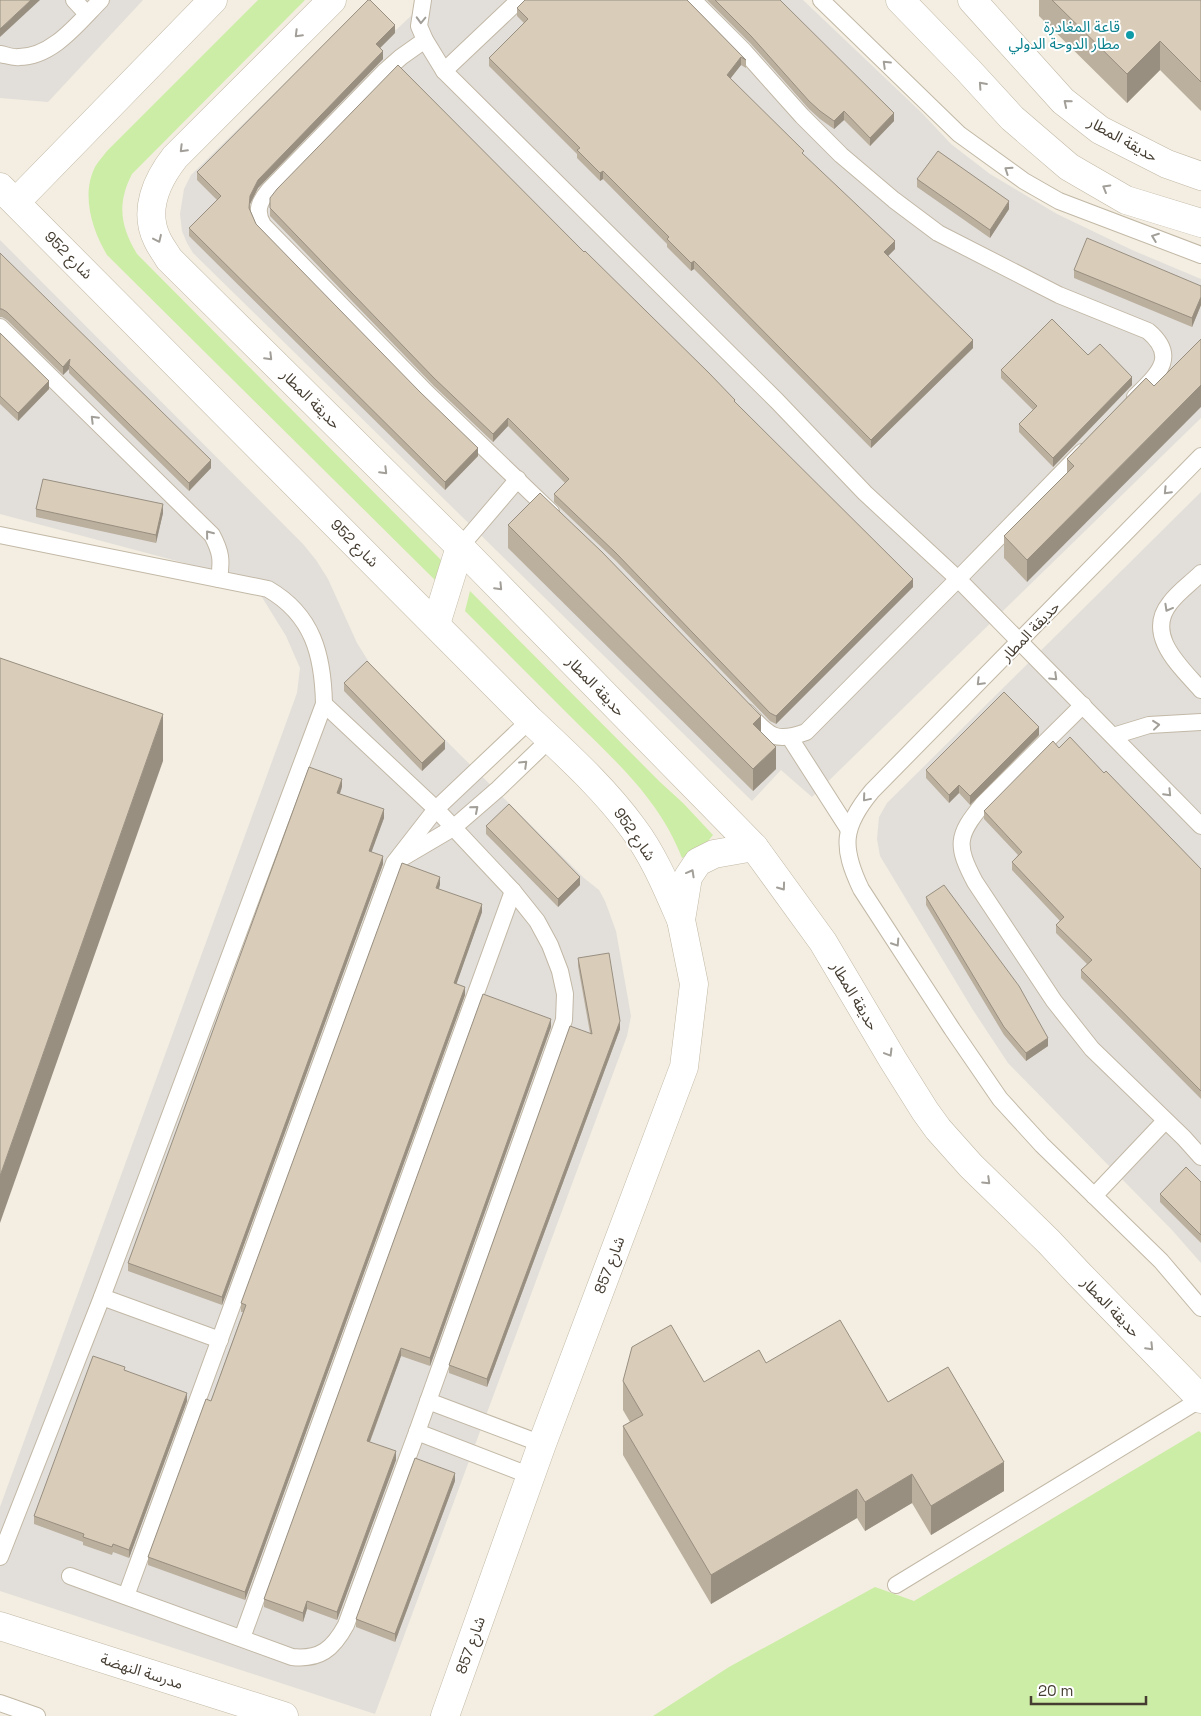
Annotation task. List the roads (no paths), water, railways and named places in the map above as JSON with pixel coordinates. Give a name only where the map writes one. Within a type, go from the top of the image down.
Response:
[{"type":"street","points":[[8,194],[213,0]]},
{"type":"street","name":"حديقة المطار","points":[[332,0],[175,157],[162,173],[154,192],[151,209],[157,239],[169,259],[460,547],[754,847],[823,942],[893,1060],[938,1129],[971,1166],[1049,1242],[1201,1399]]},
{"type":"street","points":[[900,0],[1012,118],[1069,167],[1126,200],[1201,223]]},
{"type":"street","name":"حديقة المطار","points":[[972,0],[1070,107],[1100,130],[1167,164],[1201,176]]},
{"type":"street","name":"شارع 952","points":[[8,194],[530,720],[599,786],[634,828],[657,866],[680,920]]},
{"type":"street","points":[[436,624],[460,547]]},
{"type":"street","name":"شارع 857","points":[[445,1716],[542,1444],[684,1067],[694,984],[680,920],[688,877],[698,862],[714,854],[754,847]]},
{"type":"street","name":"مدرسة النهضة","points":[[0,1626],[284,1716]]},
{"type":"lane","points":[[74,0],[87,14]]},
{"type":"lane","points":[[0,54],[20,57],[42,52],[62,38],[100,0]]},
{"type":"lane","points":[[423,0],[419,26],[444,72],[777,401],[865,493],[958,579],[1201,826]]},
{"type":"lane","points":[[444,72],[519,0]]},
{"type":"lane","points":[[693,0],[841,156],[894,200],[938,233],[1059,294],[1148,331],[1159,340],[1164,354],[1161,369],[1124,408]]},
{"type":"lane","points":[[821,0],[959,134],[1024,181],[1060,201],[1201,255]]},
{"type":"lane","points":[[425,40],[384,72],[269,190],[261,200],[258,209],[259,218],[263,225],[427,393],[560,520]]},
{"type":"lane","points":[[0,327],[212,535],[222,561],[219,579]]},
{"type":"lane","points":[[737,702],[764,730],[776,737],[790,738],[806,732],[1090,444]]},
{"type":"lane","name":"حديقة المطار","points":[[1201,456],[872,791],[858,808],[849,830],[847,850],[852,870],[860,889],[1000,1099],[1042,1145],[1161,1261],[1201,1308]]},
{"type":"lane","points":[[460,547],[518,479]]},
{"type":"lane","points":[[0,535],[268,589],[283,597],[299,614],[310,631],[323,675],[324,704],[102,1297],[0,1557]]},
{"type":"lane","points":[[1201,573],[1169,604],[1161,622],[1163,642],[1174,659],[1201,690]]},
{"type":"lane","points":[[70,1576],[292,1656],[306,1658],[324,1652],[338,1640],[346,1625],[417,1432],[564,1020],[565,994],[560,971],[550,945],[537,920],[436,808],[324,704]]},
{"type":"lane","points":[[1083,705],[983,804],[968,822],[961,836],[964,861],[975,882],[1060,1008],[1092,1049],[1184,1138],[1201,1157]]},
{"type":"lane","points":[[126,1596],[394,863],[436,808],[530,720]]},
{"type":"lane","points":[[1113,736],[1149,725],[1201,722]]},
{"type":"lane","points":[[790,738],[849,830]]},
{"type":"lane","points":[[394,863],[453,828],[498,789],[550,739]]},
{"type":"lane","points":[[242,1638],[513,892]]},
{"type":"lane","points":[[1094,1196],[1165,1121]]},
{"type":"lane","points":[[102,1297],[220,1340]]},
{"type":"lane","points":[[896,1585],[1201,1399]]},
{"type":"lane","points":[[428,1401],[542,1444]]},
{"type":"lane","points":[[417,1432],[531,1476]]},
{"type":"lane","points":[[0,1703],[37,1716]]},
{"type":"place","name":"قاعة المغادرة مطار الدوحة الدولي","points":[[1130,35]]}]
